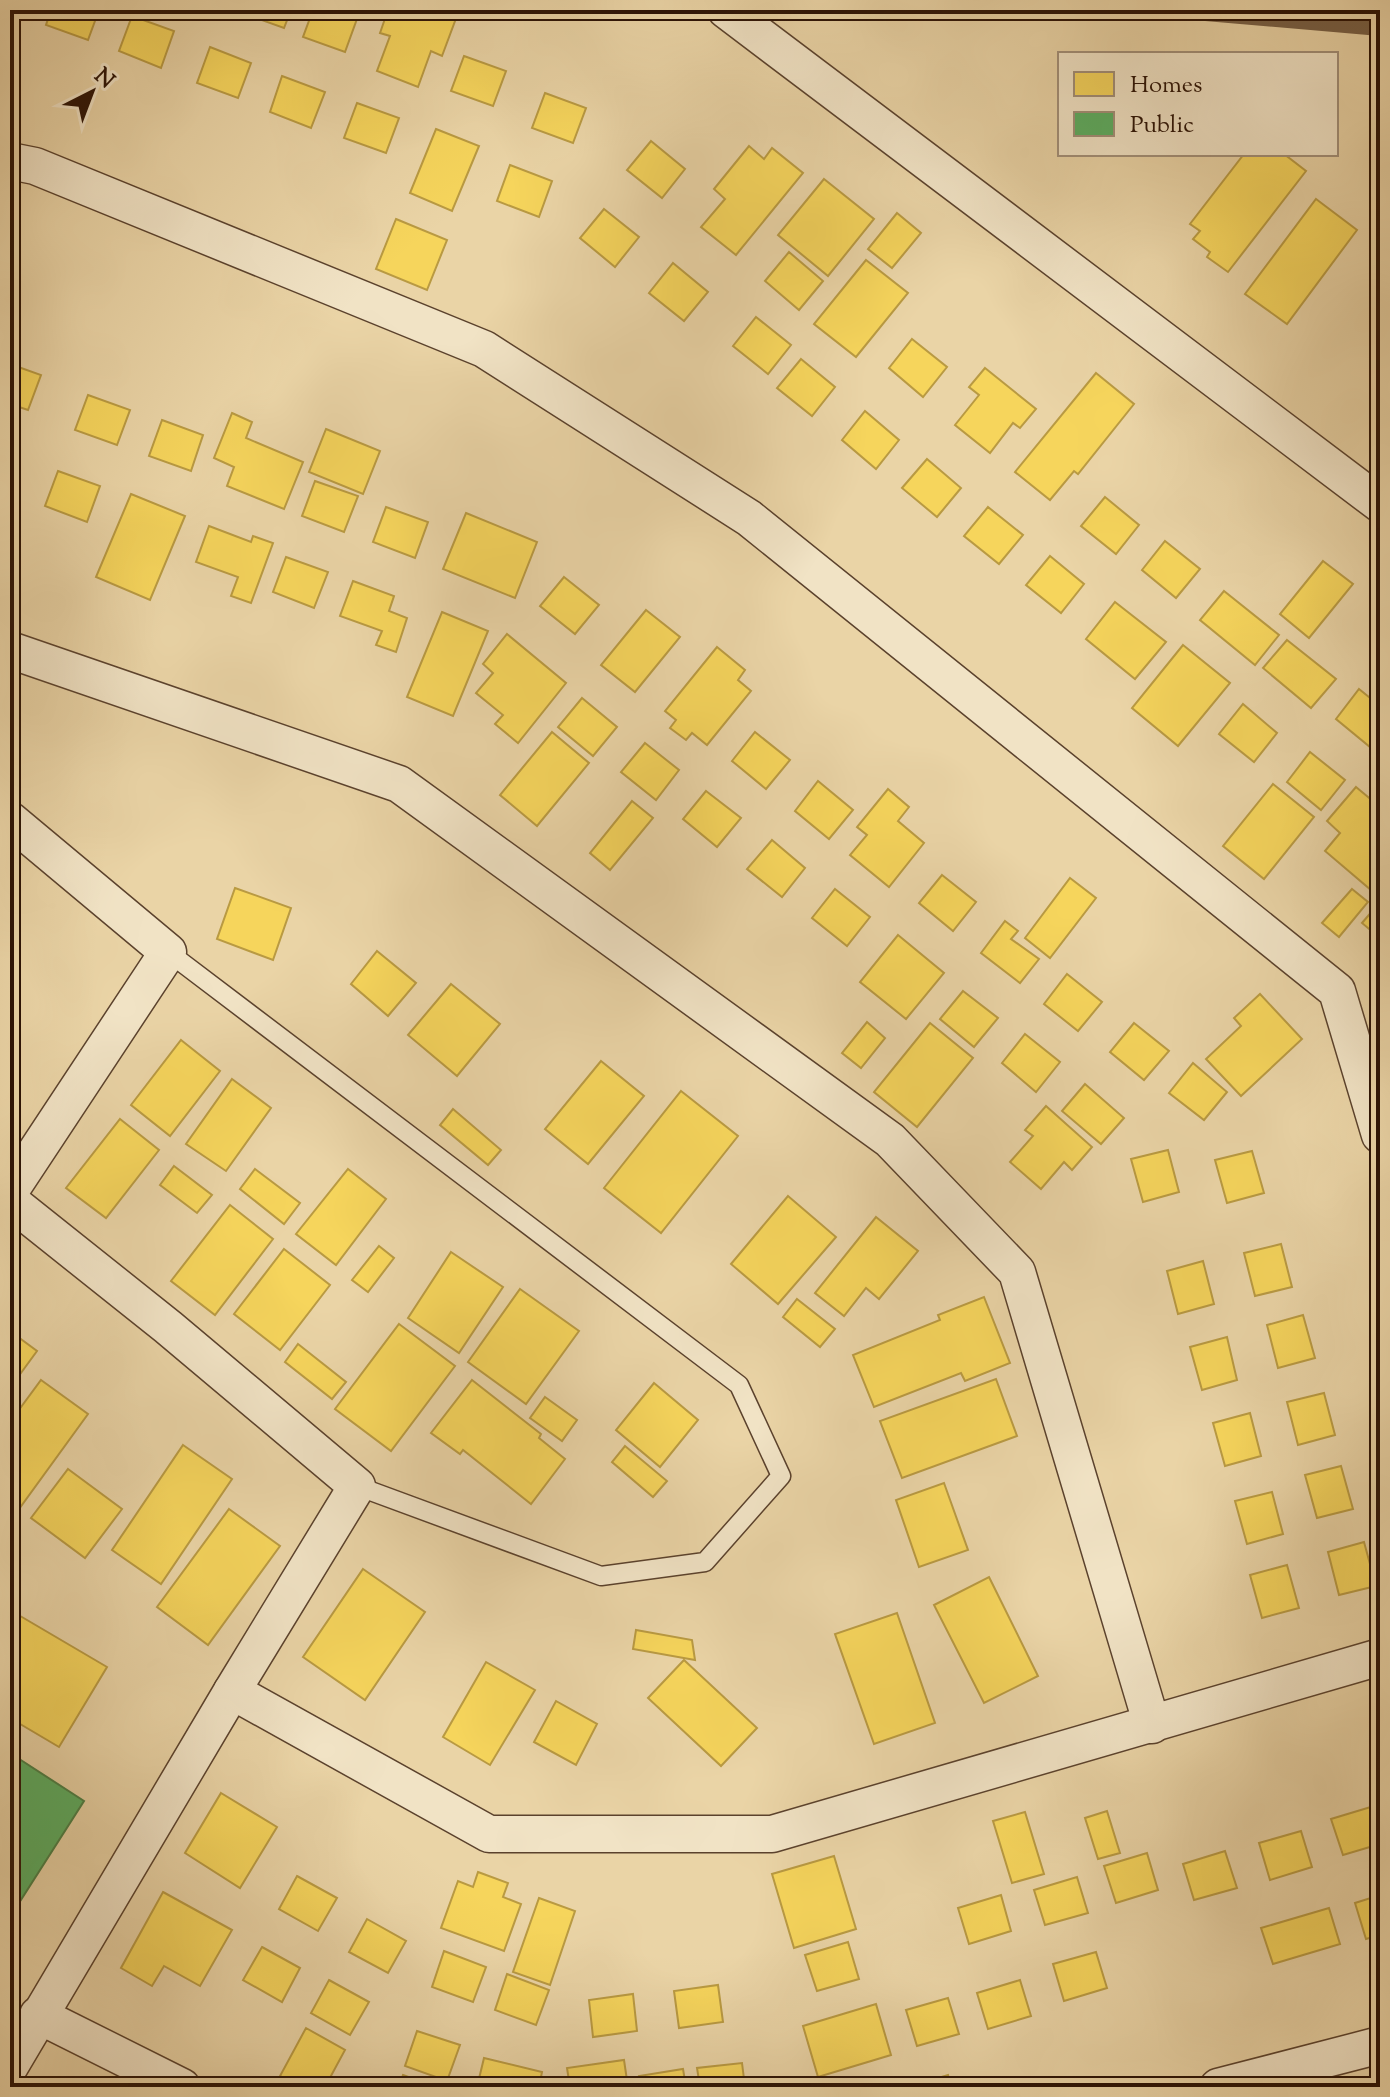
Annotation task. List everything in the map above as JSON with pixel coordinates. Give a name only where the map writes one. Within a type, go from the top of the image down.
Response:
[{"type":"street","points":[[726,10],[1380,504]]},
{"type":"street","points":[[10,161],[35,166],[484,349],[749,518],[1337,991],[1380,1135]]},
{"type":"street","points":[[10,650],[399,784],[890,1140],[1017,1272],[1152,1725]]},
{"type":"street","points":[[10,820],[168,952],[10,1191]]},
{"type":"street","points":[[10,1201],[168,1327],[357,1486],[10,2066]]},
{"type":"street","points":[[232,1691],[489,1834],[772,1834],[1380,1657]]},
{"type":"street","points":[[38,2015],[182,2087]]},
{"type":"street","points":[[1218,2087],[1380,2045]]},
{"type":"lane","points":[[168,952],[739,1385],[781,1476],[705,1562],[601,1576],[357,1486]]},
{"type":"building: Homes","points":[[51,10],[99,10],[88,40],[46,25]]},
{"type":"building: Homes","points":[[234,10],[291,10],[284,28]]},
{"type":"building: Homes","points":[[313,10],[340,10],[358,16],[345,52],[303,37]]},
{"type":"building: Homes","points":[[388,10],[450,10],[458,13],[442,56],[431,51],[418,87],[377,71],[390,36],[380,33]]},
{"type":"building: Homes","points":[[132,16],[174,31],[161,68],[119,51]]},
{"type":"building: Homes","points":[[210,47],[251,63],[238,98],[197,83]]},
{"type":"building: Homes","points":[[464,56],[506,71],[493,106],[451,91]]},
{"type":"building: Homes","points":[[282,76],[325,92],[311,128],[270,112]]},
{"type":"building: Homes","points":[[545,93],[586,108],[573,143],[532,128]]},
{"type":"building: Homes","points":[[357,103],[399,118],[386,153],[344,138]]},
{"type":"building: Homes","points":[[436,129],[479,146],[452,211],[410,193]]},
{"type":"building: Homes","points":[[651,141],[685,169],[662,198],[627,170]]},
{"type":"building: Homes","points":[[749,146],[764,159],[772,148],[803,173],[736,255],[701,227],[725,199],[714,189]]},
{"type":"building: Homes","points":[[1242,156],[1287,156],[1306,171],[1228,272],[1207,257],[1210,252],[1193,239],[1200,231],[1190,224]]},
{"type":"building: Homes","points":[[510,165],[552,181],[539,217],[497,201]]},
{"type":"building: Homes","points":[[824,179],[874,219],[828,276],[778,235]]},
{"type":"building: Homes","points":[[1316,199],[1357,230],[1287,324],[1245,294]]},
{"type":"building: Homes","points":[[604,209],[639,237],[615,267],[580,238]]},
{"type":"building: Homes","points":[[897,213],[921,233],[892,268],[868,249]]},
{"type":"building: Homes","points":[[396,219],[447,240],[427,290],[376,269]]},
{"type":"building: Homes","points":[[789,252],[823,281],[799,310],[765,281]]},
{"type":"building: Homes","points":[[866,260],[908,293],[856,357],[814,324]]},
{"type":"building: Homes","points":[[673,263],[708,292],[684,321],[649,293]]},
{"type":"building: Homes","points":[[756,317],[791,345],[768,374],[733,346]]},
{"type":"building: Homes","points":[[912,339],[947,367],[923,397],[889,368]]},
{"type":"building: Homes","points":[[801,359],[835,387],[812,416],[777,388]]},
{"type":"building: Homes","points":[[10,364],[41,375],[28,410],[10,404]]},
{"type":"building: Homes","points":[[985,368],[1036,409],[1020,428],[1013,423],[990,453],[955,425],[979,395],[969,387]]},
{"type":"building: Homes","points":[[1096,373],[1134,404],[1078,474],[1074,471],[1050,500],[1015,472]]},
{"type":"building: Homes","points":[[88,395],[130,410],[117,445],[75,430]]},
{"type":"building: Homes","points":[[865,411],[899,440],[876,469],[842,440]]},
{"type":"building: Homes","points":[[232,413],[252,422],[246,438],[303,462],[284,509],[227,486],[234,467],[214,458]]},
{"type":"building: Homes","points":[[162,420],[203,435],[191,471],[149,456]]},
{"type":"building: Homes","points":[[326,429],[380,451],[363,494],[309,472]]},
{"type":"building: Homes","points":[[927,459],[961,488],[937,517],[902,488]]},
{"type":"building: Homes","points":[[58,471],[100,486],[87,522],[45,506]]},
{"type":"building: Homes","points":[[315,481],[358,496],[344,532],[302,516]]},
{"type":"building: Homes","points":[[131,494],[185,516],[150,600],[96,577]]},
{"type":"building: Homes","points":[[1105,497],[1139,525],[1116,554],[1081,526]]},
{"type":"building: Homes","points":[[386,507],[428,522],[415,558],[373,542]]},
{"type":"building: Homes","points":[[988,507],[1023,535],[999,564],[964,536]]},
{"type":"building: Homes","points":[[466,513],[537,542],[515,598],[443,569]]},
{"type":"building: Homes","points":[[209,526],[251,542],[253,536],[273,543],[251,603],[231,596],[238,577],[196,562]]},
{"type":"building: Homes","points":[[1165,541],[1200,569],[1176,598],[1142,570]]},
{"type":"building: Homes","points":[[1050,556],[1084,584],[1061,613],[1026,585]]},
{"type":"building: Homes","points":[[286,557],[328,572],[314,608],[273,592]]},
{"type":"building: Homes","points":[[1323,561],[1353,584],[1309,638],[1280,614]]},
{"type":"building: Homes","points":[[564,577],[599,605],[575,634],[540,606]]},
{"type":"building: Homes","points":[[353,581],[394,596],[389,611],[407,618],[396,652],[376,645],[382,631],[340,616]]},
{"type":"building: Homes","points":[[1224,591],[1279,635],[1255,665],[1200,620]]},
{"type":"building: Homes","points":[[1115,602],[1166,642],[1135,679],[1086,639]]},
{"type":"building: Homes","points":[[646,610],[680,637],[635,692],[601,665]]},
{"type":"building: Homes","points":[[442,612],[488,631],[453,716],[407,697]]},
{"type":"building: Homes","points":[[507,634],[566,683],[518,743],[495,724],[503,715],[476,693],[493,673],[483,664]]},
{"type":"building: Homes","points":[[1287,640],[1336,679],[1311,708],[1263,668]]},
{"type":"building: Homes","points":[[1183,645],[1230,683],[1178,746],[1132,708]]},
{"type":"building: Homes","points":[[717,647],[745,670],[738,680],[751,691],[707,745],[692,733],[686,740],[670,728],[676,720],[665,711]]},
{"type":"building: Homes","points":[[1359,689],[1380,706],[1380,735],[1370,747],[1336,719]]},
{"type":"building: Homes","points":[[582,698],[617,727],[593,756],[558,727]]},
{"type":"building: Homes","points":[[1243,704],[1277,733],[1254,762],[1219,734]]},
{"type":"building: Homes","points":[[552,732],[589,763],[537,826],[500,795]]},
{"type":"building: Homes","points":[[755,732],[790,760],[766,789],[732,761]]},
{"type":"building: Homes","points":[[645,743],[679,770],[656,800],[621,772]]},
{"type":"building: Homes","points":[[1310,752],[1345,780],[1321,810],[1287,782]]},
{"type":"building: Homes","points":[[818,781],[853,810],[829,839],[795,811]]},
{"type":"building: Homes","points":[[1273,784],[1314,817],[1264,879],[1223,846]]},
{"type":"building: Homes","points":[[1356,787],[1380,807],[1380,880],[1371,890],[1325,851],[1340,833],[1327,821]]},
{"type":"building: Homes","points":[[888,789],[909,807],[898,821],[924,843],[889,887],[850,855],[867,835],[857,827]]},
{"type":"building: Homes","points":[[706,791],[741,818],[717,847],[683,819]]},
{"type":"building: Homes","points":[[632,801],[653,818],[610,870],[590,853]]},
{"type":"building: Homes","points":[[772,840],[805,868],[782,897],[747,869]]},
{"type":"building: Homes","points":[[942,875],[976,902],[953,931],[919,903]]},
{"type":"building: Homes","points":[[1070,878],[1096,898],[1050,958],[1025,938]]},
{"type":"building: Homes","points":[[235,888],[291,908],[273,960],[217,939]]},
{"type":"building: Homes","points":[[835,889],[870,917],[847,946],[812,918]]},
{"type":"building: Homes","points":[[1352,889],[1368,902],[1339,937],[1322,923]]},
{"type":"building: Homes","points":[[1380,902],[1380,938],[1362,923]]},
{"type":"building: Homes","points":[[1005,921],[1018,931],[1011,939],[1039,959],[1020,983],[981,953]]},
{"type":"building: Homes","points":[[898,935],[944,973],[906,1019],[860,982]]},
{"type":"building: Homes","points":[[377,951],[416,983],[388,1016],[351,984]]},
{"type":"building: Homes","points":[[1067,974],[1102,1002],[1078,1031],[1044,1004]]},
{"type":"building: Homes","points":[[451,984],[500,1024],[457,1076],[408,1035]]},
{"type":"building: Homes","points":[[963,991],[998,1018],[974,1047],[940,1019]]},
{"type":"building: Homes","points":[[1260,994],[1302,1039],[1241,1096],[1206,1059],[1241,1026],[1234,1018]]},
{"type":"building: Homes","points":[[867,1022],[885,1038],[861,1068],[842,1053]]},
{"type":"building: Homes","points":[[930,1023],[973,1058],[917,1127],[874,1092]]},
{"type":"building: Homes","points":[[1134,1023],[1169,1051],[1144,1080],[1110,1052]]},
{"type":"building: Homes","points":[[1025,1034],[1060,1062],[1036,1092],[1002,1063]]},
{"type":"building: Homes","points":[[181,1040],[220,1071],[170,1136],[131,1105]]},
{"type":"building: Homes","points":[[601,1061],[644,1096],[588,1164],[545,1129]]},
{"type":"building: Homes","points":[[1193,1063],[1227,1092],[1204,1120],[1169,1093]]},
{"type":"building: Homes","points":[[232,1079],[271,1108],[226,1171],[186,1144]]},
{"type":"building: Homes","points":[[1085,1084],[1124,1118],[1101,1144],[1062,1111]]},
{"type":"building: Homes","points":[[681,1091],[738,1136],[661,1233],[604,1188]]},
{"type":"building: Homes","points":[[1046,1106],[1092,1147],[1072,1170],[1064,1162],[1041,1189],[1010,1162],[1033,1136],[1025,1130]]},
{"type":"building: Homes","points":[[453,1109],[501,1150],[488,1165],[440,1125]]},
{"type":"building: Homes","points":[[120,1119],[159,1150],[106,1218],[66,1188]]},
{"type":"building: Homes","points":[[1168,1150],[1179,1192],[1143,1202],[1131,1159]]},
{"type":"building: Homes","points":[[1252,1151],[1264,1193],[1227,1203],[1215,1160]]},
{"type":"building: Homes","points":[[174,1166],[212,1195],[197,1213],[160,1185]]},
{"type":"building: Homes","points":[[255,1169],[300,1203],[284,1224],[240,1189]]},
{"type":"building: Homes","points":[[348,1169],[386,1199],[336,1265],[296,1234]]},
{"type":"building: Homes","points":[[788,1196],[836,1237],[778,1304],[731,1264]]},
{"type":"building: Homes","points":[[230,1205],[273,1239],[215,1315],[171,1281]]},
{"type":"building: Homes","points":[[876,1217],[918,1251],[879,1299],[866,1288],[844,1316],[815,1293]]},
{"type":"building: Homes","points":[[1281,1244],[1292,1287],[1255,1296],[1244,1253]]},
{"type":"building: Homes","points":[[379,1246],[394,1258],[368,1292],[352,1280]]},
{"type":"building: Homes","points":[[284,1249],[330,1285],[280,1350],[234,1314]]},
{"type":"building: Homes","points":[[451,1252],[503,1287],[459,1353],[408,1318]]},
{"type":"building: Homes","points":[[1203,1261],[1214,1304],[1178,1314],[1167,1271]]},
{"type":"building: Homes","points":[[520,1289],[579,1331],[526,1404],[468,1362]]},
{"type":"building: Homes","points":[[984,1297],[1010,1363],[965,1381],[961,1373],[874,1407],[853,1355],[940,1320],[938,1315]]},
{"type":"building: Homes","points":[[797,1299],[835,1329],[820,1347],[783,1317]]},
{"type":"building: Homes","points":[[1303,1315],[1315,1358],[1278,1368],[1267,1325]]},
{"type":"building: Homes","points":[[399,1324],[455,1366],[391,1451],[335,1409]]},
{"type":"building: Homes","points":[[10,1331],[37,1351],[10,1388]]},
{"type":"building: Homes","points":[[1227,1337],[1237,1380],[1202,1390],[1190,1347]]},
{"type":"building: Homes","points":[[298,1344],[346,1382],[332,1399],[285,1362]]},
{"type":"building: Homes","points":[[996,1379],[1017,1436],[902,1478],[880,1421]]},
{"type":"building: Homes","points":[[41,1380],[88,1414],[19,1509],[10,1502],[10,1422]]},
{"type":"building: Homes","points":[[472,1380],[541,1434],[539,1438],[565,1459],[531,1504],[463,1450],[460,1454],[431,1433]]},
{"type":"building: Homes","points":[[654,1383],[698,1420],[660,1467],[616,1430]]},
{"type":"building: Homes","points":[[1324,1393],[1335,1435],[1298,1445],[1287,1402]]},
{"type":"building: Homes","points":[[545,1397],[577,1420],[562,1441],[530,1418]]},
{"type":"building: Homes","points":[[1250,1413],[1261,1456],[1225,1466],[1213,1423]]},
{"type":"building: Homes","points":[[183,1445],[232,1479],[161,1584],[112,1550]]},
{"type":"building: Homes","points":[[625,1446],[667,1481],[653,1497],[612,1462]]},
{"type":"building: Homes","points":[[1341,1466],[1353,1509],[1317,1518],[1305,1475]]},
{"type":"building: Homes","points":[[68,1469],[122,1509],[85,1558],[31,1518]]},
{"type":"building: Homes","points":[[944,1483],[968,1550],[919,1567],[896,1500]]},
{"type":"building: Homes","points":[[1272,1492],[1283,1534],[1247,1544],[1235,1501]]},
{"type":"building: Homes","points":[[229,1509],[280,1546],[208,1645],[157,1607]]},
{"type":"building: Homes","points":[[1364,1542],[1376,1586],[1339,1595],[1328,1552]]},
{"type":"building: Homes","points":[[1287,1565],[1299,1608],[1262,1618],[1250,1575]]},
{"type":"building: Homes","points":[[363,1569],[425,1612],[365,1700],[303,1657]]},
{"type":"building: Homes","points":[[989,1577],[1038,1676],[984,1703],[934,1605]]},
{"type":"building: Homes","points":[[10,1610],[107,1667],[59,1747],[10,1718]]},
{"type":"building: Homes","points":[[897,1613],[935,1723],[874,1744],[835,1634]]},
{"type":"building: Homes","points":[[636,1630],[692,1640],[695,1660],[633,1649]]},
{"type":"building: Homes","points":[[684,1660],[757,1728],[721,1766],[648,1698]]},
{"type":"building: Homes","points":[[486,1662],[535,1690],[490,1765],[443,1737]]},
{"type":"building: Homes","points":[[556,1701],[597,1724],[576,1765],[534,1742]]},
{"type":"building: Homes","points":[[221,1793],[277,1827],[240,1888],[185,1853]]},
{"type":"building: Homes","points":[[1374,1806],[1380,1827],[1380,1844],[1343,1855],[1331,1819]]},
{"type":"building: Homes","points":[[1107,1811],[1120,1853],[1098,1859],[1085,1818]]},
{"type":"building: Homes","points":[[1025,1812],[1044,1874],[1012,1883],[993,1821]]},
{"type":"building: Homes","points":[[1301,1831],[1312,1867],[1270,1880],[1259,1843]]},
{"type":"building: Homes","points":[[1225,1851],[1237,1888],[1194,1900],[1183,1864]]},
{"type":"building: Homes","points":[[1147,1853],[1158,1890],[1116,1903],[1104,1866]]},
{"type":"building: Homes","points":[[834,1856],[856,1929],[794,1948],[772,1874]]},
{"type":"building: Homes","points":[[478,1872],[508,1883],[503,1897],[521,1904],[504,1951],[441,1928],[458,1881],[473,1887]]},
{"type":"building: Homes","points":[[297,1876],[337,1898],[318,1931],[279,1909]]},
{"type":"building: Homes","points":[[1077,1877],[1088,1913],[1045,1925],[1034,1890]]},
{"type":"building: Homes","points":[[163,1892],[232,1930],[200,1986],[164,1966],[152,1986],[121,1968]]},
{"type":"building: Homes","points":[[1001,1895],[1011,1931],[969,1944],[958,1908]]},
{"type":"building: Homes","points":[[1380,1895],[1380,1935],[1366,1939],[1355,1903]]},
{"type":"building: Homes","points":[[539,1898],[575,1911],[550,1985],[513,1972]]},
{"type":"building: Homes","points":[[1329,1908],[1340,1944],[1273,1964],[1261,1928]]},
{"type":"building: Homes","points":[[367,1919],[406,1941],[388,1973],[349,1952]]},
{"type":"building: Homes","points":[[848,1942],[859,1979],[817,1991],[805,1955]]},
{"type":"building: Homes","points":[[262,1947],[300,1968],[282,2002],[243,1980]]},
{"type":"building: Homes","points":[[444,1951],[486,1967],[473,2002],[432,1987]]},
{"type":"building: Homes","points":[[1096,1952],[1107,1988],[1064,2001],[1053,1964]]},
{"type":"building: Homes","points":[[507,1974],[549,1990],[536,2025],[495,2010]]},
{"type":"building: Homes","points":[[329,1980],[369,2002],[350,2035],[311,2013]]},
{"type":"building: Homes","points":[[1020,1980],[1031,2016],[988,2029],[977,1993]]},
{"type":"building: Homes","points":[[718,1985],[723,2022],[679,2028],[674,1991]]},
{"type":"building: Homes","points":[[633,1994],[637,2031],[593,2037],[589,2000]]},
{"type":"building: Homes","points":[[948,1998],[959,2034],[917,2046],[906,2010]]},
{"type":"building: Homes","points":[[876,2004],[891,2055],[818,2077],[803,2026]]},
{"type":"building: Homes","points":[[306,2028],[345,2050],[325,2087],[300,2087],[280,2076]]},
{"type":"building: Homes","points":[[417,2031],[460,2045],[447,2081],[405,2066]]},
{"type":"building: Homes","points":[[484,2058],[542,2072],[539,2087],[477,2087]]},
{"type":"building: Homes","points":[[624,2060],[628,2087],[570,2087],[567,2068]]},
{"type":"building: Homes","points":[[742,2063],[745,2087],[700,2087],[697,2068]]},
{"type":"building: Homes","points":[[683,2069],[686,2087],[641,2087],[639,2076]]},
{"type":"building: Homes","points":[[403,2075],[436,2087],[399,2087]]},
{"type":"building: Homes","points":[[948,2075],[951,2087],[909,2087]]},
{"type":"building: Public","points":[[10,1753],[84,1801],[10,1917]]},
{"type":"waterway","points":[[1159,10],[1380,29]]}]
